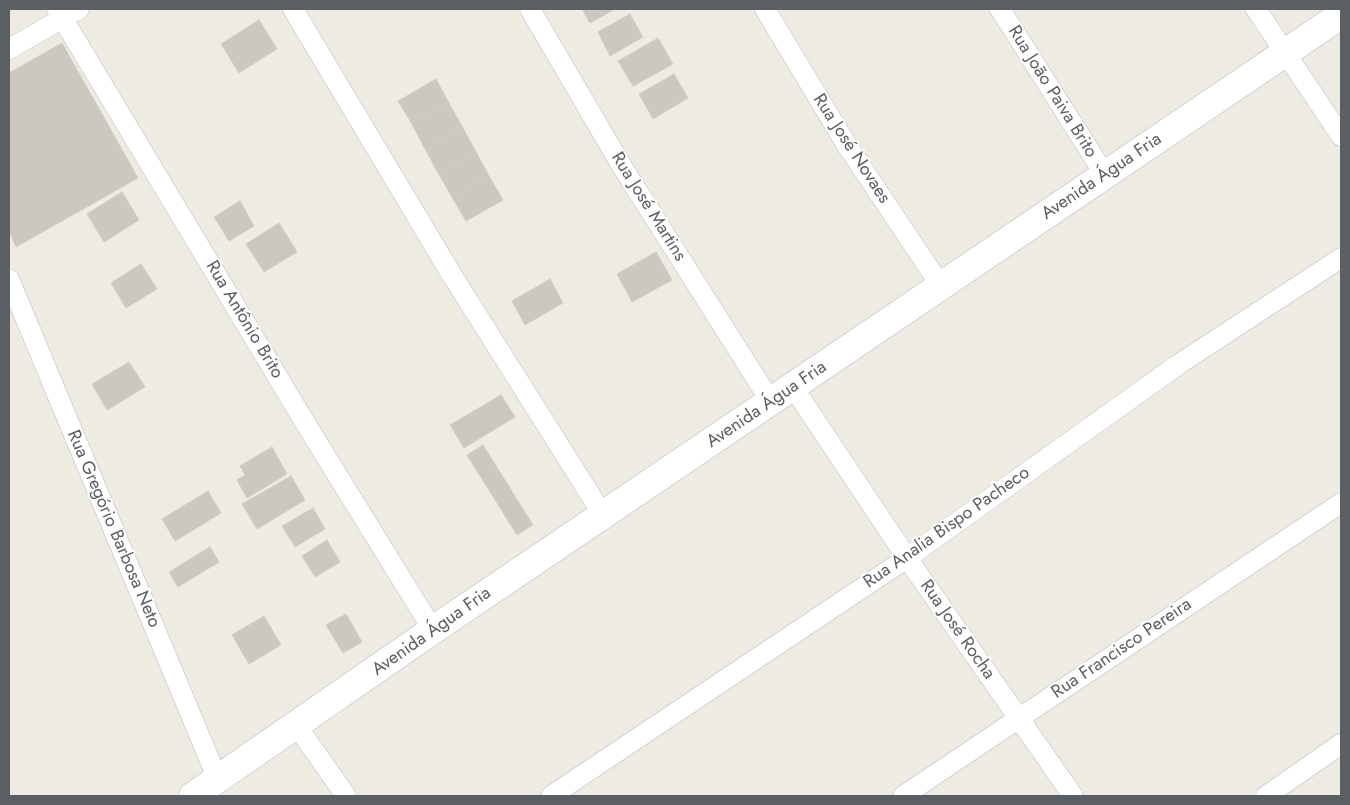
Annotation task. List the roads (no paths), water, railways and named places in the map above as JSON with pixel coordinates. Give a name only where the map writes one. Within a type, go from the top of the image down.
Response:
[{"type":"street","points":[[293,9],[450,272],[604,515]]},
{"type":"street","name":"Rua José Martins","points":[[530,9],[623,168],[771,402]]},
{"type":"street","name":"Rua José Novaes","points":[[765,9],[848,147],[941,286]]},
{"type":"street","name":"Rua João Paiva Brito","points":[[1000,9],[1105,175]]},
{"type":"street","points":[[1256,9],[1284,54],[1341,136]]},
{"type":"street","points":[[9,50],[66,12]]},
{"type":"street","name":"Rua Antônio Brito","points":[[66,12],[304,421],[433,630]]},
{"type":"street","name":"Avenida Água Fria","points":[[193,796],[297,726],[433,630],[1341,15]]},
{"type":"street","name":"Rua Analia Bispo Pacheco","points":[[551,796],[907,558],[1179,364],[1341,258]]},
{"type":"street","name":"Rua Gregório Barbosa Neto","points":[[9,278],[218,780]]},
{"type":"street","name":"Rua José Rocha","points":[[793,387],[907,558],[1073,796]]},
{"type":"street","name":"Rua Francisco Pereira","points":[[904,796],[1341,503]]},
{"type":"street","points":[[297,726],[346,796]]},
{"type":"street","points":[[1266,796],[1341,744]]}]
